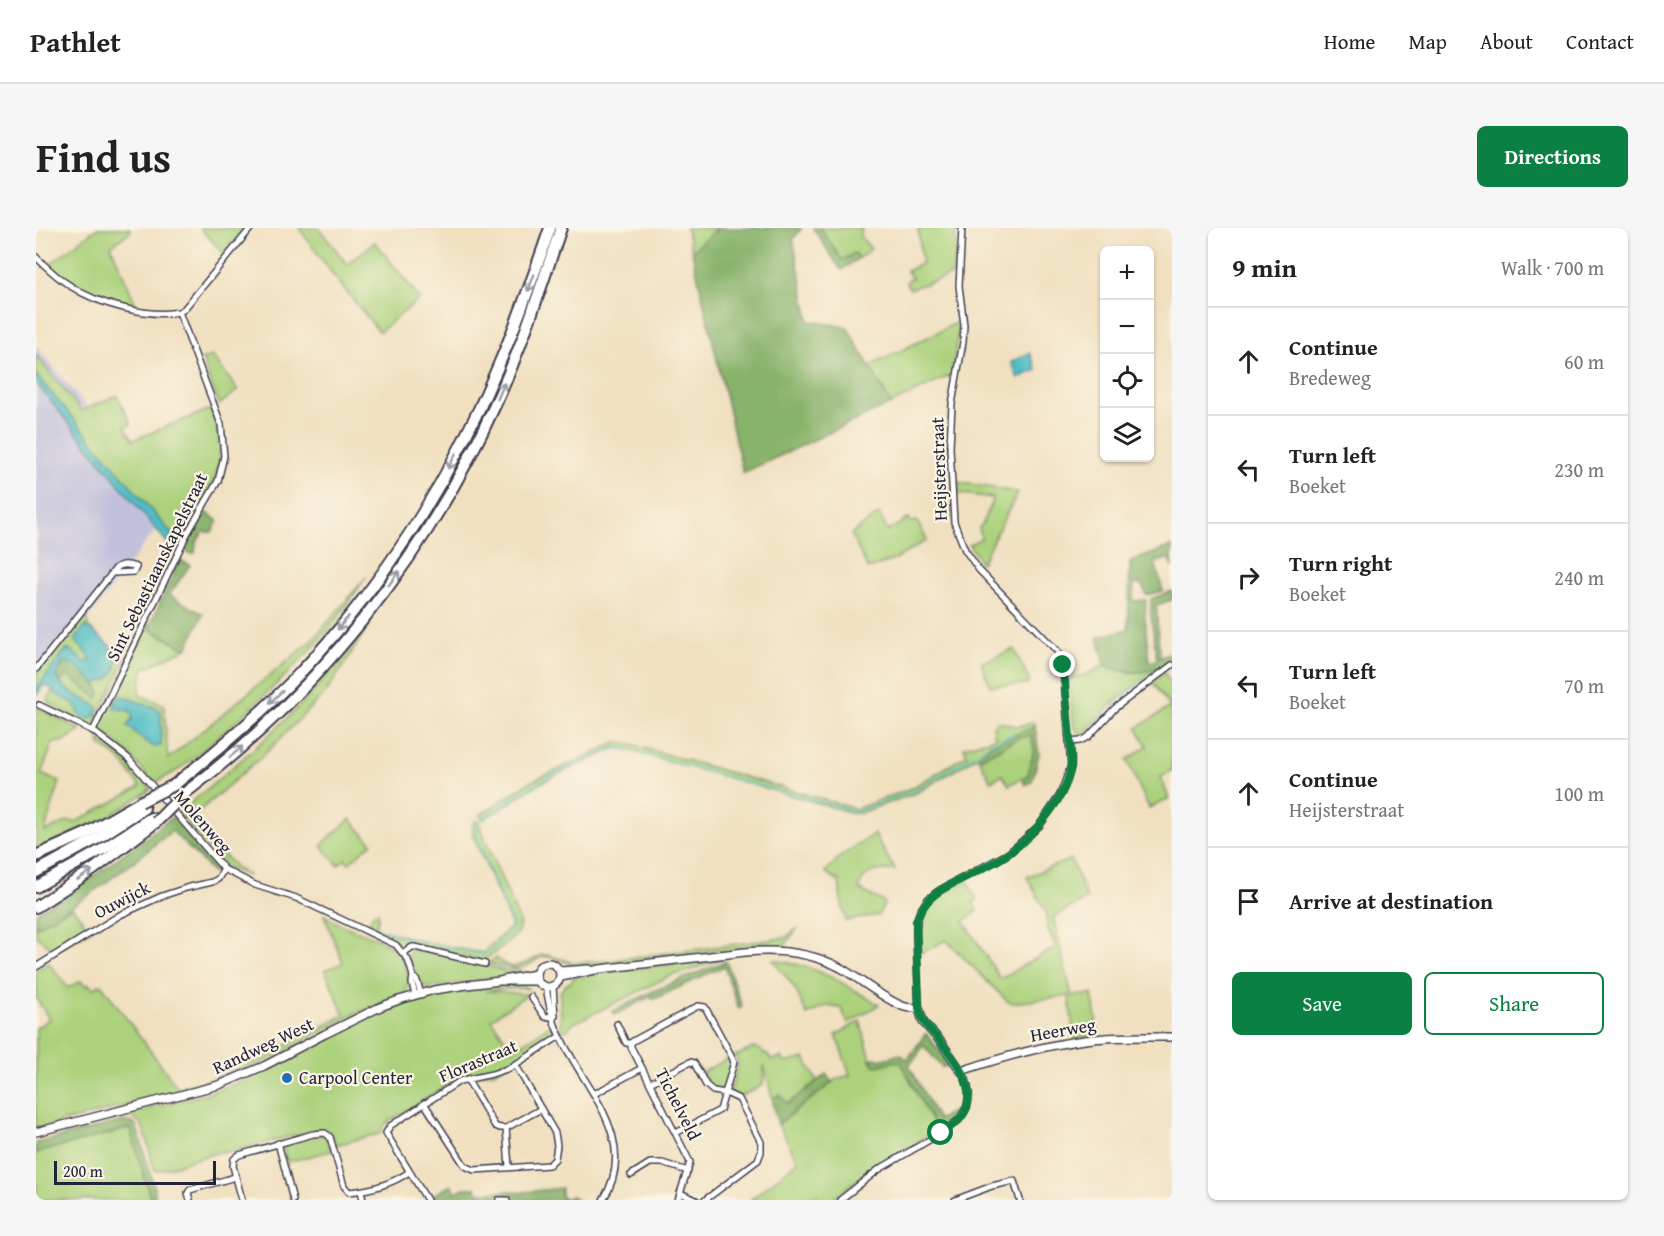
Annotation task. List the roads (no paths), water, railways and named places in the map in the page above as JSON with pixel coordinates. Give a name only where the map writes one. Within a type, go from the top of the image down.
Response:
[{"type":"highway","points":[[36,856],[142,805],[175,785],[243,729],[306,666],[356,608],[412,530],[471,424],[497,369],[550,228]]},
{"type":"highway","points":[[36,907],[94,869],[263,728],[319,670],[367,614],[421,539],[470,456],[497,402],[561,228]]},
{"type":"highway","points":[[36,872],[98,838],[142,805]]},
{"type":"highway","points":[[36,887],[154,820]]},
{"type":"street","points":[[36,258],[55,276],[88,296],[142,312],[169,314],[184,309],[252,228]]},
{"type":"street","name":"Heijsterstraat","points":[[919,1008],[916,921],[920,910],[928,899],[940,890],[1009,853],[1040,825],[1060,795],[1071,765],[1063,665],[1057,651],[980,570],[965,550],[954,522],[950,447],[952,404],[964,325],[959,286],[962,228]]},
{"type":"street","name":"Sint Sebastiaanskapelstraat","points":[[93,731],[187,534],[218,481],[224,456],[221,423],[179,312]]},
{"type":"street","points":[[36,669],[114,573]]},
{"type":"street","points":[[1070,742],[1088,737],[1114,708],[1172,665]]},
{"type":"street","name":"Molenweg","points":[[39,705],[93,731],[128,758],[224,869],[255,885],[320,908],[360,929],[384,938],[404,953]]},
{"type":"street","name":"Ouwijck","points":[[36,967],[120,915],[162,896],[212,882],[218,879],[224,869]]},
{"type":"street","points":[[418,994],[412,983],[413,975],[404,953],[412,947],[485,964]]},
{"type":"street","points":[[560,974],[766,950],[794,952],[827,962],[906,1007],[919,1008],[923,1022],[941,1042],[966,1079],[969,1093],[968,1106],[959,1120],[878,1170],[840,1200]]},
{"type":"street","points":[[549,987],[558,983],[560,974],[555,965],[547,963],[540,967],[537,977],[549,987],[555,1024],[560,1036],[594,1094],[614,1141],[614,1177],[611,1188],[603,1200]]},
{"type":"street","name":"Randweg West","points":[[36,1132],[219,1085],[264,1066],[380,1007],[418,994],[500,981],[506,978],[537,977]]},
{"type":"street","points":[[531,997],[545,1017],[554,1016]]},
{"type":"street","points":[[617,1024],[626,1042],[631,1043],[698,1006],[705,1007],[734,1062],[720,1110],[676,1133]]},
{"type":"street","name":"Florastraat","points":[[427,1200],[386,1133],[390,1126],[460,1081],[492,1074],[516,1064],[560,1036]]},
{"type":"street","name":"Heerweg","points":[[961,1071],[1001,1058],[1092,1039],[1172,1037]]},
{"type":"street","points":[[631,1043],[642,1068]]},
{"type":"street","points":[[650,1083],[690,1062],[694,1064],[706,1085],[713,1091],[726,1093],[739,1099],[761,1142],[758,1160],[705,1200]]},
{"type":"street","points":[[424,1103],[465,1166],[474,1170],[549,1165],[555,1159],[555,1133],[516,1064]]},
{"type":"street","name":"Tichelveld","points":[[594,1094],[642,1068],[690,1161],[688,1172],[662,1163],[650,1163],[632,1175]]},
{"type":"street","points":[[467,1079],[495,1126],[506,1128],[541,1109]]},
{"type":"street","points":[[506,1128],[509,1167]]},
{"type":"street","points":[[242,1200],[233,1167],[234,1158],[313,1134],[328,1134],[330,1137],[344,1186],[349,1192],[361,1191],[394,1180],[409,1172]]},
{"type":"street","points":[[278,1143],[293,1200]]},
{"type":"street","points":[[678,1200],[688,1172]]},
{"type":"street","points":[[190,1200],[188,1193],[190,1190],[235,1177]]},
{"type":"street","points":[[955,1200],[992,1186],[1014,1181],[1020,1200]]},
{"type":"street","points":[[361,1191],[363,1200]]},
{"type":"street","points":[[680,1193],[696,1200]]},
{"type":"street","points":[[500,1200],[507,1200]]},
{"type":"water","points":[[1030,353],[1037,370],[1018,378],[1011,362]]},
{"type":"water","points":[[36,375],[172,534],[169,545],[36,383]]},
{"type":"water","points":[[84,627],[91,629],[119,654],[112,676],[96,684],[74,664],[64,662],[56,674],[68,690],[98,707],[97,715],[90,719],[81,717],[74,703],[59,696],[47,685],[43,686],[36,696],[37,688],[66,650],[70,650],[85,662],[91,661],[75,640]]},
{"type":"water","points":[[122,696],[159,709],[161,745],[152,746],[127,726],[132,720],[132,713],[114,708],[117,698]]},
{"type":"waterway","points":[[1091,727],[1129,691],[1172,659]]},
{"type":"waterway","points":[[376,928],[409,939],[485,955],[512,931],[513,926],[476,836],[476,827],[484,818],[547,777],[616,747],[855,812],[914,791],[990,744],[1016,733]]},
{"type":"place","name":"Carpool Center","points":[[287,1078]]}]
